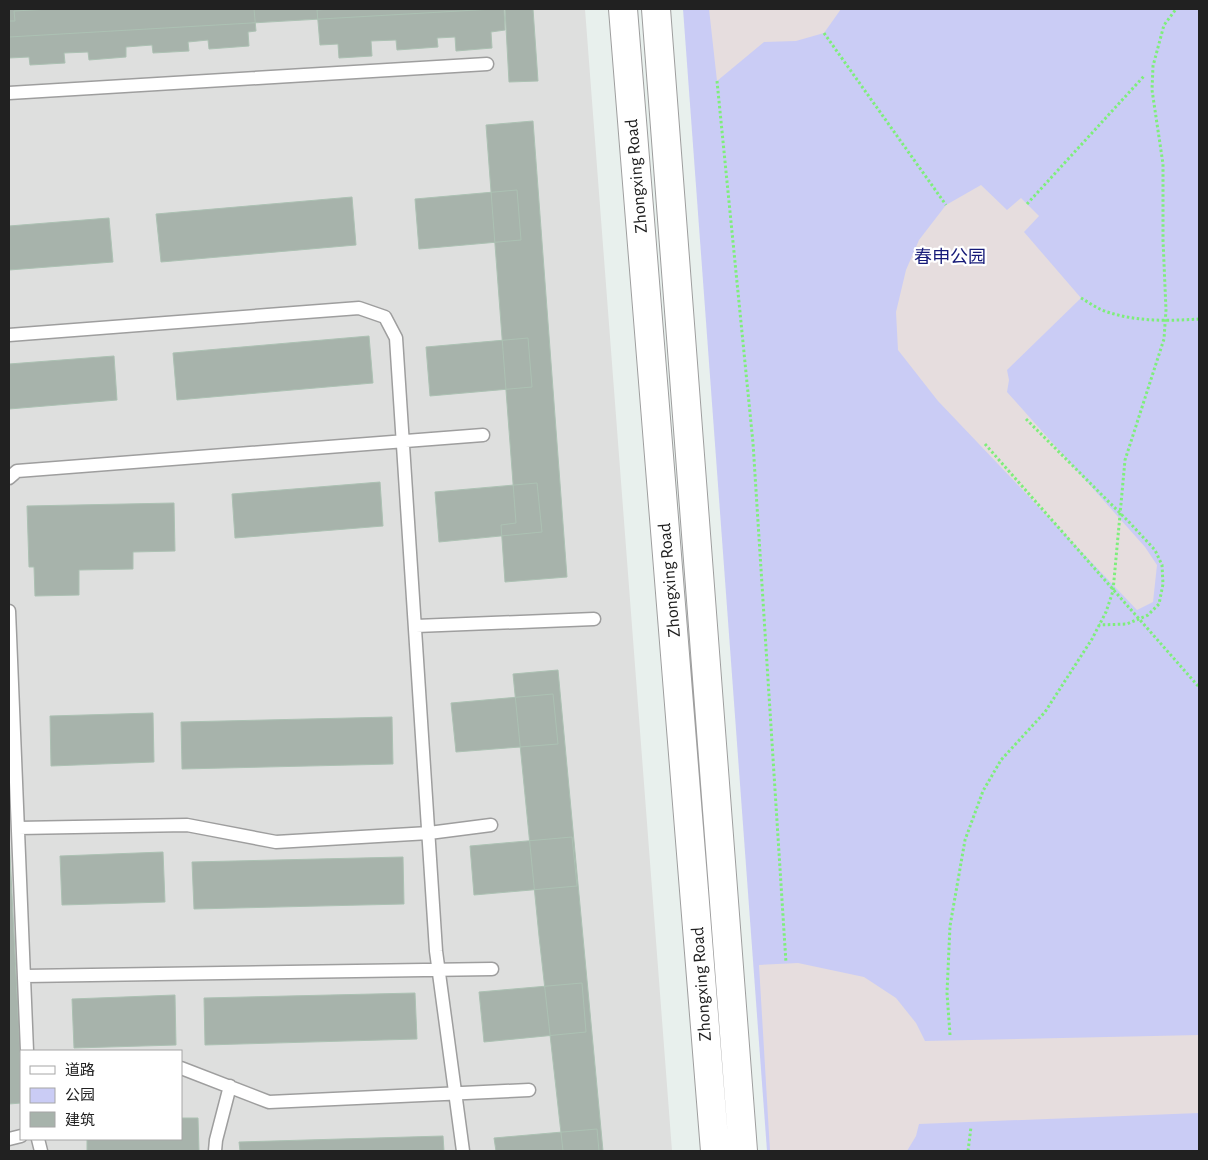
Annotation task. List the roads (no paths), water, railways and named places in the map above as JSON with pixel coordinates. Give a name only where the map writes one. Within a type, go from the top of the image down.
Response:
[{"type":"street","name":"Zhongxing Road","points":[[623,9],[715,1151]]},
{"type":"street","name":"Zhongxing Road","points":[[656,9],[743,1151]]},
{"type":"lane","points":[[9,94],[487,64]]},
{"type":"lane","points":[[9,335],[359,308],[385,317],[396,338],[436,951],[463,1151]]},
{"type":"lane","points":[[9,478],[17,471],[483,435]]},
{"type":"lane","points":[[9,611],[28,1050]]},
{"type":"lane","points":[[416,626],[594,619]]},
{"type":"lane","points":[[18,828],[187,825],[276,842],[429,833],[491,825]]},
{"type":"lane","points":[[25,976],[492,969]]},
{"type":"lane","points":[[182,1068],[269,1102],[529,1090]]},
{"type":"lane","points":[[215,1151],[230,1086]]},
{"type":"park label","name":"春申公园","points":[[950,258]]}]
